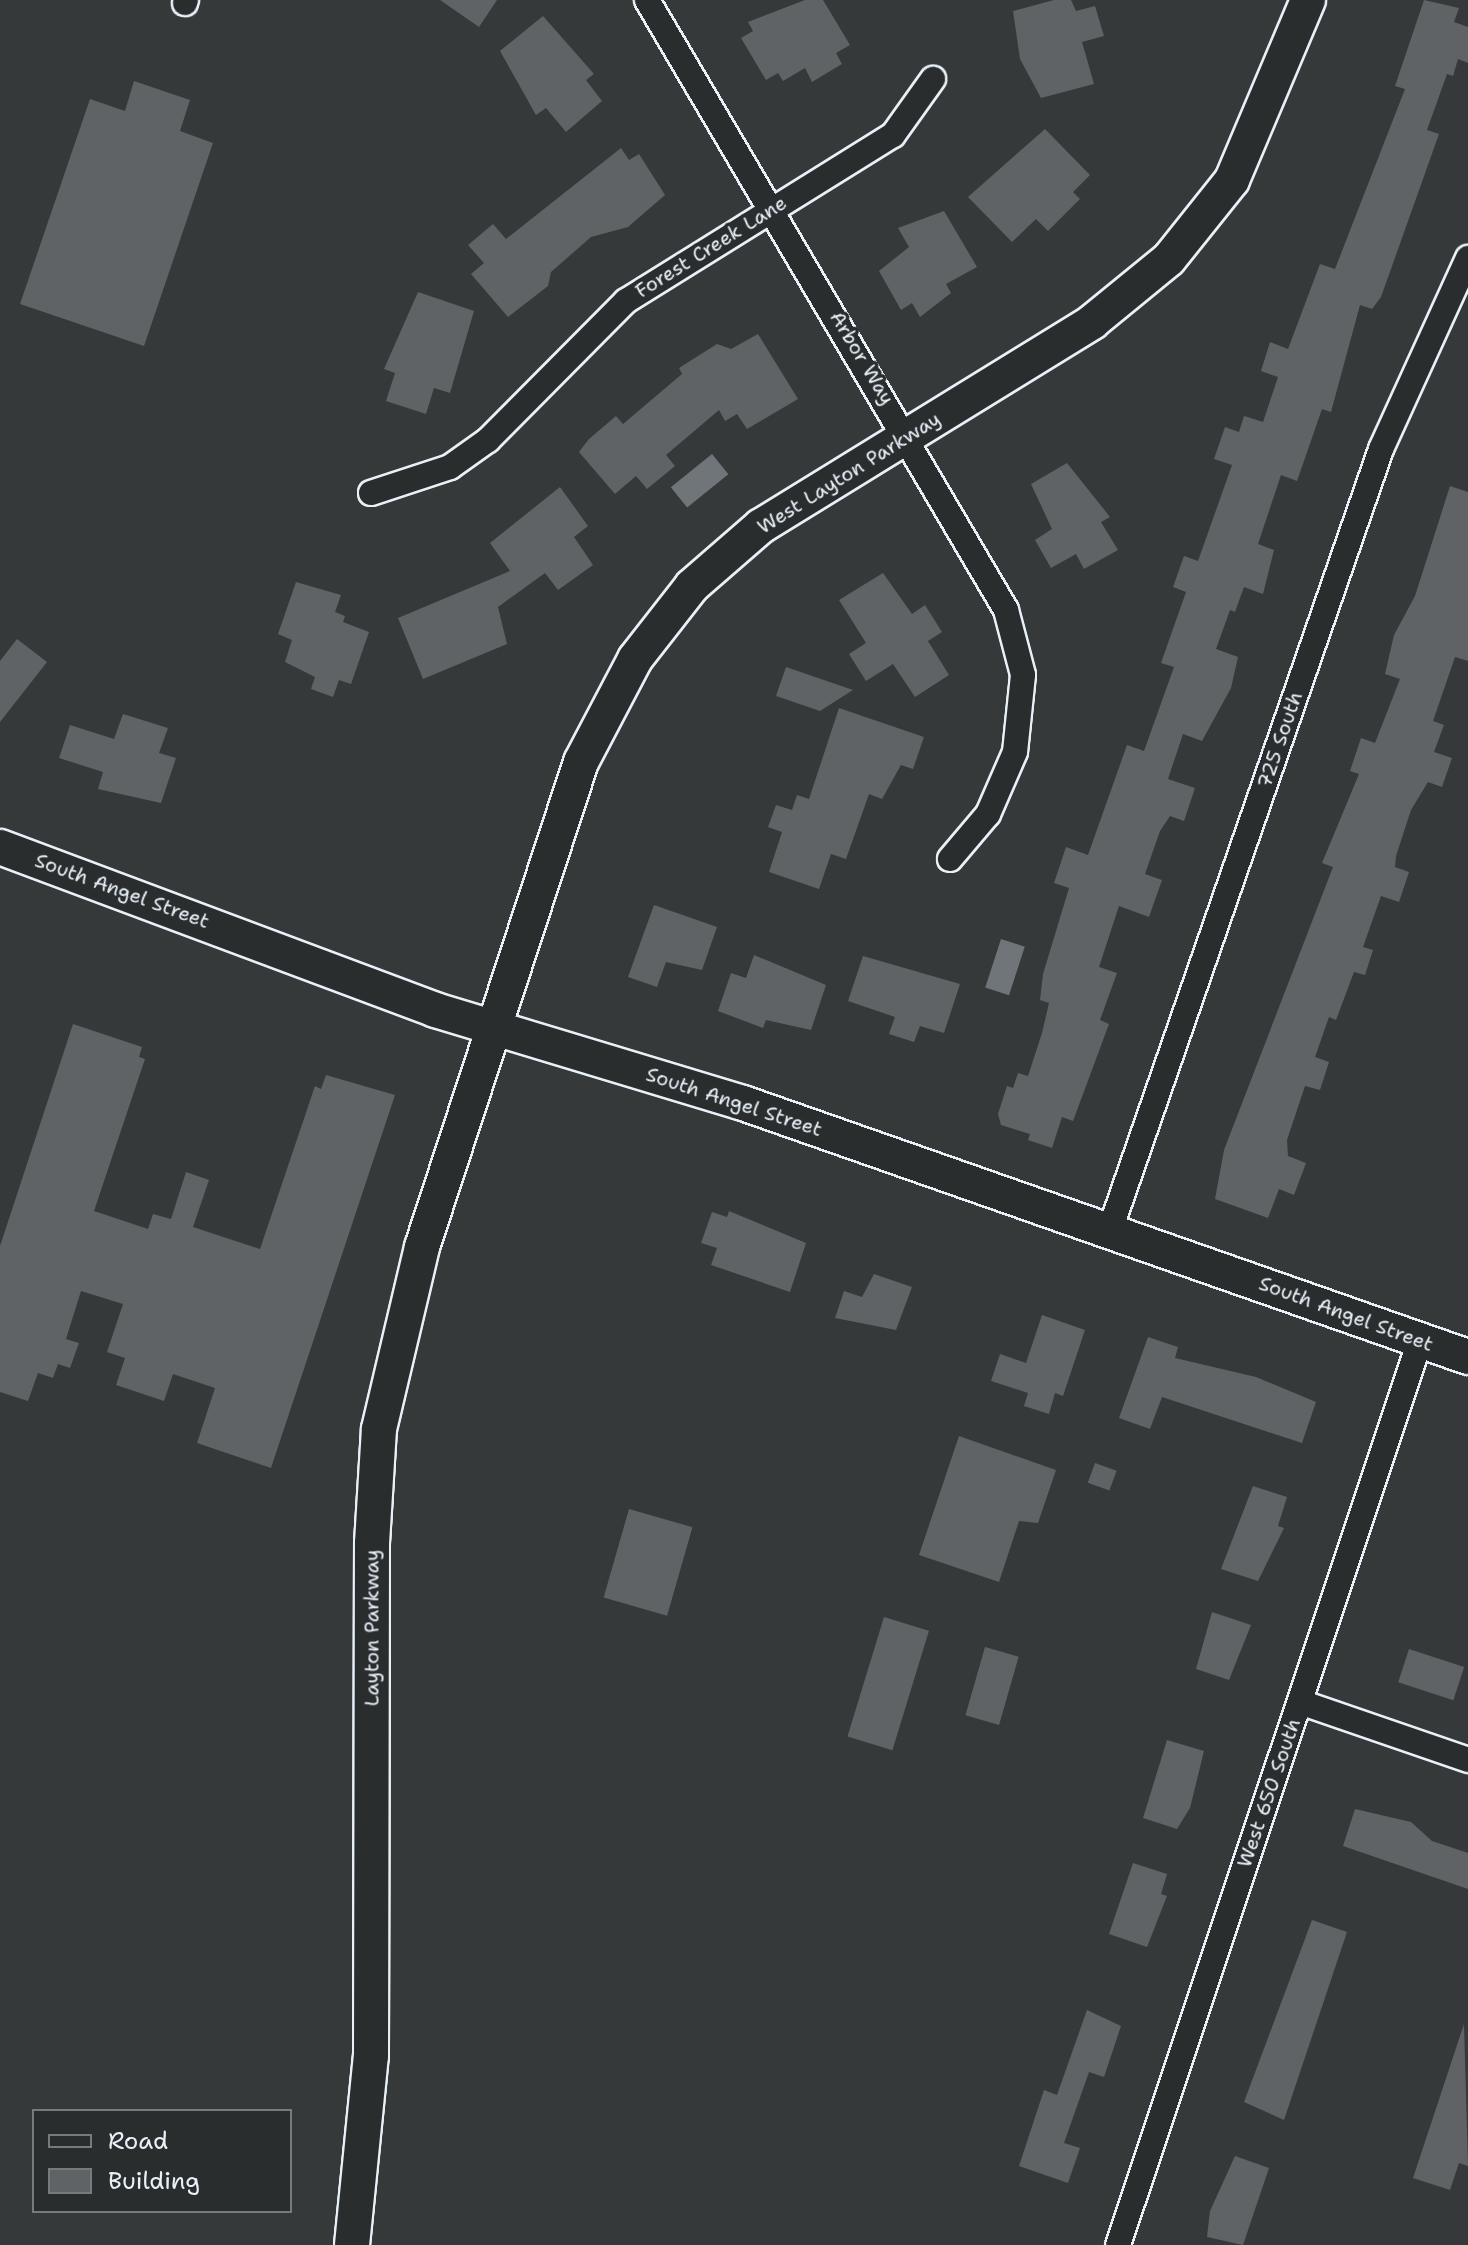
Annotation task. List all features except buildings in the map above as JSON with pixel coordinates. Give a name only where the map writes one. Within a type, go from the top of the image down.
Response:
[{"type":"main road","name":"West Layton Parkway","points":[[493,1027],[581,762],[635,659],[692,586],[761,526],[1092,322],[1169,259],[1232,180],[1308,0]]},
{"type":"main road","name":"South Angel Street","points":[[0,847],[493,1027],[743,1103],[1468,1357]]},
{"type":"main road","name":"Layton Parkway","points":[[352,2245],[371,2056],[372,1543],[379,1429],[422,1247],[493,1027]]},
{"type":"street","name":"Arbor Way","points":[[647,0],[909,436],[1006,610],[1023,675],[1015,752],[988,814],[950,859]]},
{"type":"street","name":"Forest Creek Lane","points":[[371,493],[450,467],[488,440],[626,301],[893,135],[933,79]]},
{"type":"street","name":"725 South","points":[[1110,1230],[1381,449],[1468,258]]},
{"type":"street","name":"West 650 South","points":[[1118,2245],[1420,1341]]},
{"type":"street","points":[[1300,1702],[1468,1760]]},
{"type":"shaded area","points":[[712,454],[728,474],[687,508],[671,487]]},
{"type":"shaded area","points":[[1001,939],[1025,947],[1009,995],[985,988]]}]
